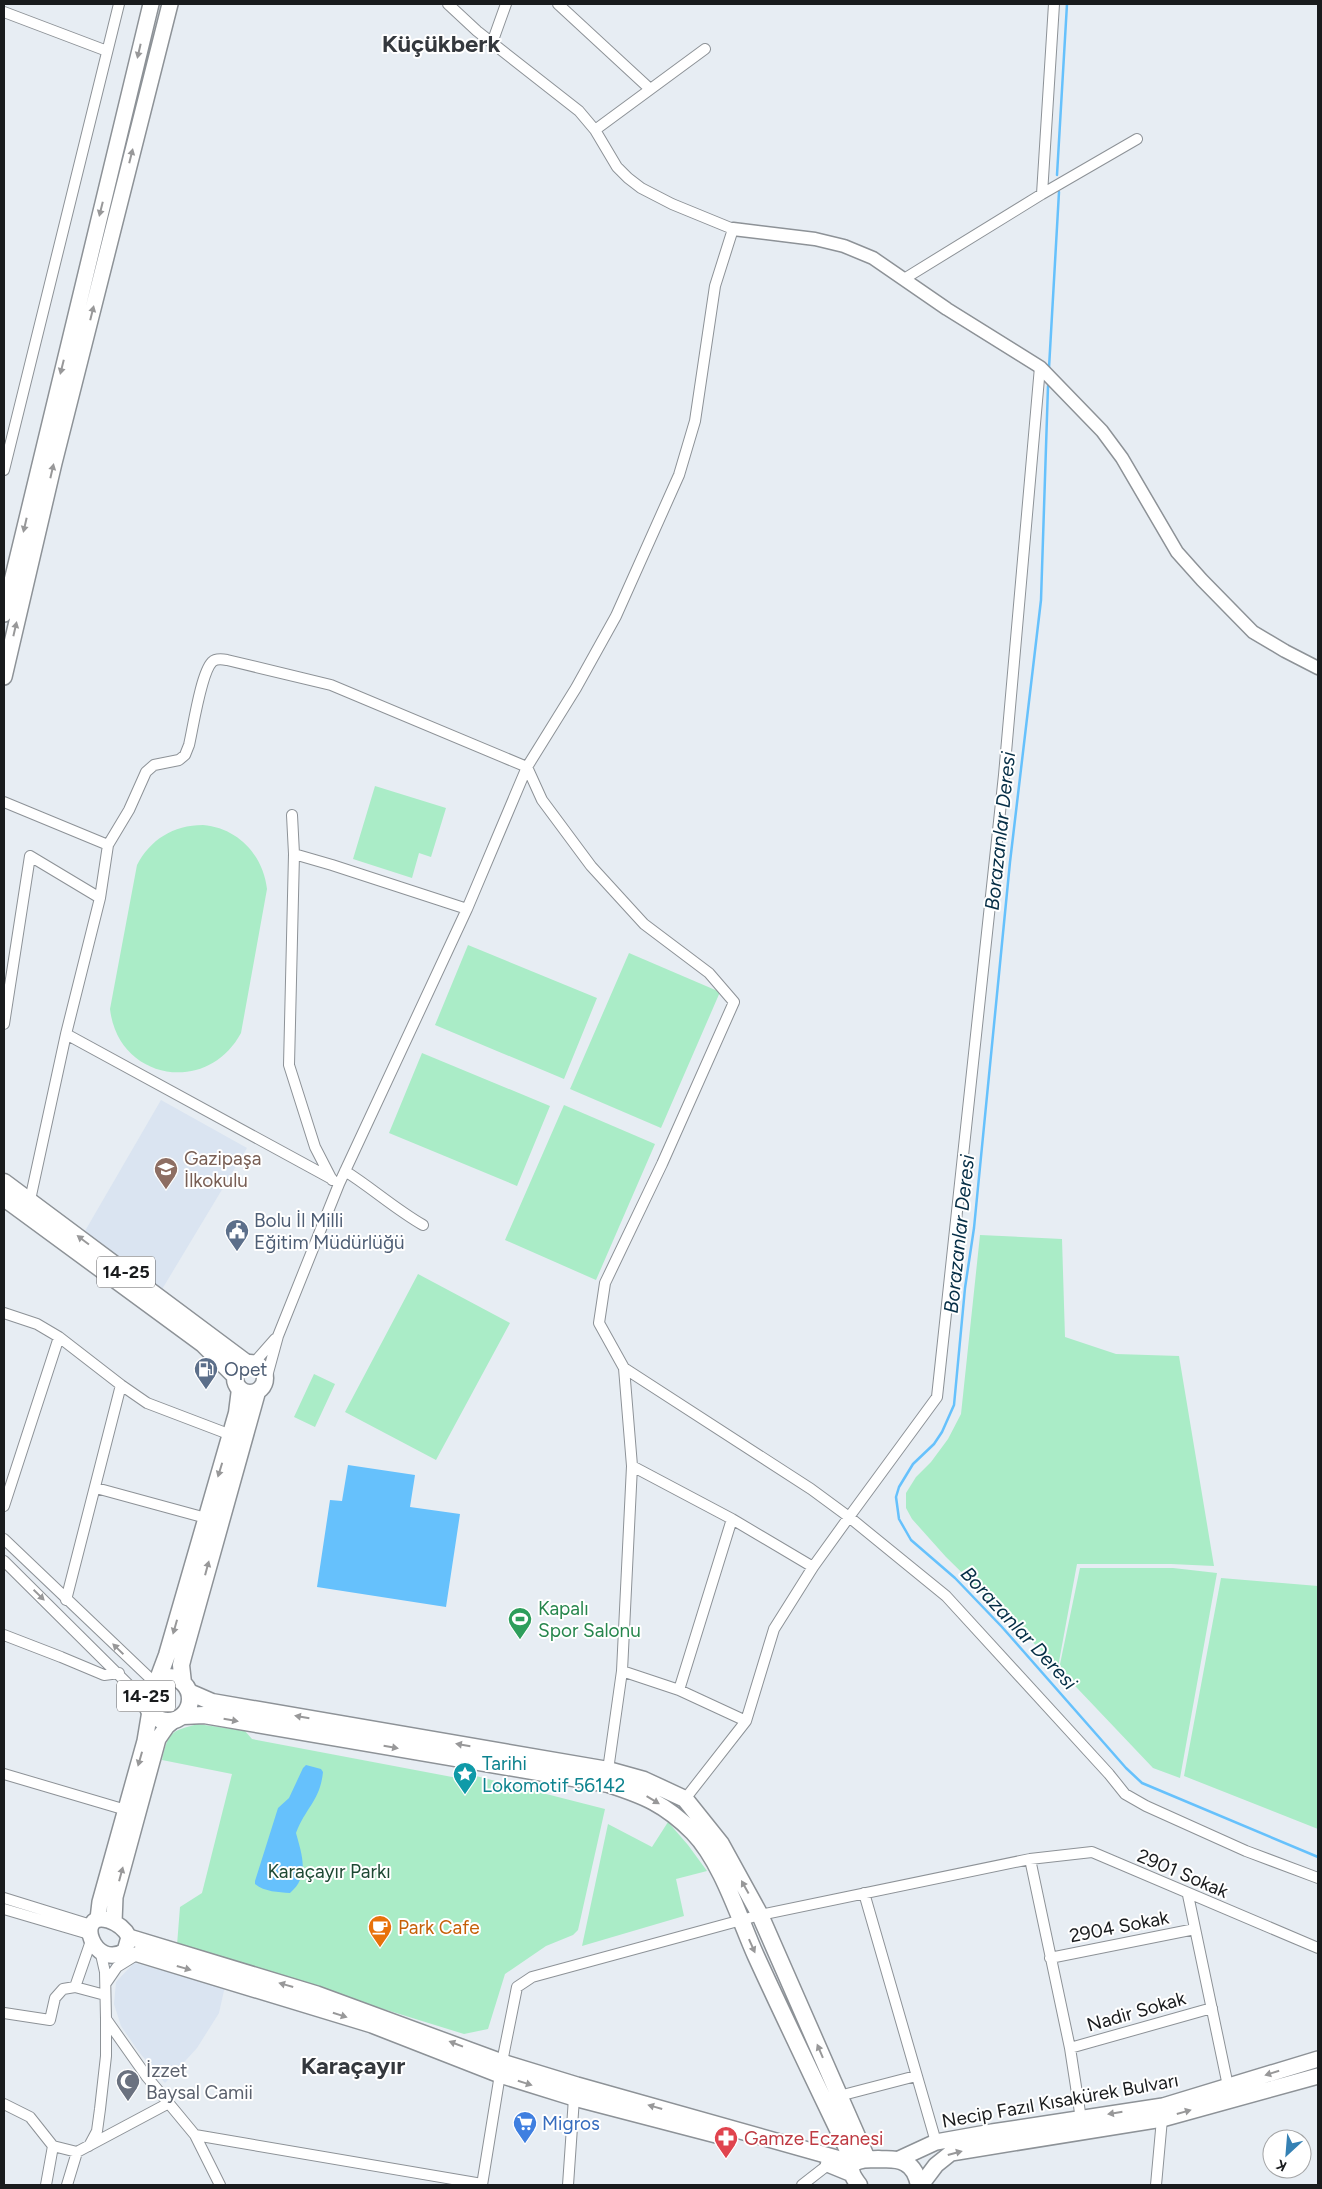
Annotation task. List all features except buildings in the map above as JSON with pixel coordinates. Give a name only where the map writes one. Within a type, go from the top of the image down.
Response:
[{"type":"main road","points":[[4,614],[151,4]]},
{"type":"main road","points":[[4,677],[57,453],[170,4]]},
{"type":"main road","name":"14-25","points":[[4,1195],[30,1200],[251,1364],[264,1370],[262,1386],[183,1657],[186,1687],[190,1702],[178,1718]]},
{"type":"main road","name":"14-25","points":[[4,1195],[203,1344],[238,1383],[237,1413],[167,1655],[156,1681],[148,1691],[148,1706],[158,1718],[211,1717],[598,1783],[646,1796],[672,1812],[694,1833],[712,1858],[858,2170]]},
{"type":"main road","points":[[251,1364],[238,1369],[238,1383],[247,1393],[262,1386]]},
{"type":"main road","name":"14-25","points":[[156,1681],[169,1677],[212,1702],[608,1770],[644,1780],[685,1798],[721,1844],[760,1915],[839,2096]]},
{"type":"main road","points":[[94,1934],[100,1902],[145,1740],[148,1706]]},
{"type":"main road","points":[[114,1922],[114,1897],[158,1739],[167,1726],[178,1718]]},
{"type":"main road","points":[[94,1934],[114,1922]]},
{"type":"main road","points":[[114,1922],[126,1932],[127,1949]]},
{"type":"main road","points":[[94,1934],[127,1949],[317,1994],[574,2098],[858,2170],[897,2160],[913,2169],[920,2185]]},
{"type":"main road","name":"Necip Fazıl Kısakürek Bulvarı","points":[[897,2160],[936,2142],[1162,2106],[1318,2059]]},
{"type":"main road","points":[[501,2068],[586,2088],[858,2170]]},
{"type":"main road","name":"Necip Fazıl Kısakürek Bulvarı","points":[[920,2185],[936,2165],[951,2153],[1162,2119],[1318,2075]]},
{"type":"main road","points":[[839,2096],[858,2170]]},
{"type":"street","points":[[4,470],[7,439],[119,4]]},
{"type":"street","points":[[448,4],[492,43],[563,96],[595,130],[617,167],[641,188],[672,204],[732,229],[815,239],[844,246],[873,258],[946,309],[1040,367],[1102,431],[1122,458],[1177,552],[1202,580],[1253,632],[1318,668]]},
{"type":"street","points":[[492,43],[506,4]]},
{"type":"street","points":[[558,4],[650,88]]},
{"type":"street","points":[[1042,194],[1054,4]]},
{"type":"street","points":[[4,12],[107,51]]},
{"type":"street","points":[[595,130],[705,49]]},
{"type":"street","points":[[904,279],[1042,194],[1137,139]]},
{"type":"street","points":[[262,1386],[278,1336],[336,1182],[345,1170],[467,909],[527,767],[576,688],[616,616],[679,475],[695,421],[715,286],[732,229]]},
{"type":"street","points":[[685,1798],[746,1721],[774,1629],[813,1567],[937,1397],[1004,775],[1040,367]]},
{"type":"street","points":[[30,1200],[66,1034],[100,898],[108,845],[129,810],[146,772],[154,765],[179,760],[185,755],[205,674],[213,662],[218,659],[227,660],[331,685],[527,767],[542,800],[598,873],[644,924],[709,973],[734,1002],[662,1164],[605,1283],[599,1323],[624,1368],[632,1466],[622,1671],[608,1770]]},
{"type":"street","points":[[4,802],[108,845]]},
{"type":"street","points":[[292,815],[294,854],[289,1065],[315,1147],[336,1182]]},
{"type":"street","points":[[294,854],[467,909]]},
{"type":"street","points":[[4,1024],[30,856],[100,898]]},
{"type":"street","points":[[66,1034],[336,1182]]},
{"type":"street","points":[[345,1170],[403,1213],[424,1225]]},
{"type":"street","points":[[4,1313],[36,1324],[59,1337],[147,1403],[231,1435]]},
{"type":"street","points":[[251,1364],[278,1336]]},
{"type":"street","points":[[4,1506],[59,1337]]},
{"type":"street","points":[[624,1368],[811,1488],[946,1596],[1109,1774],[1125,1794],[1146,1806],[1246,1851],[1318,1878]]},
{"type":"street","points":[[66,1600],[121,1385]]},
{"type":"street","points":[[632,1466],[732,1519],[813,1567]]},
{"type":"street","points":[[96,1488],[206,1518]]},
{"type":"street","points":[[679,1690],[732,1519]]},
{"type":"street","points":[[4,1539],[66,1600],[156,1681]]},
{"type":"street","points":[[4,1561],[119,1673],[148,1706]]},
{"type":"street","points":[[4,1635],[104,1675],[119,1673]]},
{"type":"street","points":[[622,1671],[679,1690],[746,1721]]},
{"type":"street","points":[[4,1774],[126,1810]]},
{"type":"street","name":"2901 Sokak","points":[[482,2185],[501,2068],[517,1987],[532,1977],[760,1915],[1030,1859],[1092,1852],[1188,1895],[1318,1948]]},
{"type":"street","points":[[1030,1859],[1070,2048],[1081,2119]]},
{"type":"street","points":[[864,1893],[936,2142]]},
{"type":"street","points":[[1188,1895],[1228,2086]]},
{"type":"street","points":[[4,1898],[94,1934]]},
{"type":"street","points":[[4,1909],[94,1934]]},
{"type":"street","name":"2904 Sokak","points":[[1050,1958],[1195,1929]]},
{"type":"street","points":[[88,2146],[97,2131],[106,2056],[105,1972],[94,1934]]},
{"type":"street","points":[[75,1987],[94,1934]]},
{"type":"street","points":[[105,1972],[127,1949]]},
{"type":"street","points":[[105,1989],[127,1949]]},
{"type":"street","points":[[4,2014],[50,2020],[55,1998],[63,1989],[75,1987],[105,1989]]},
{"type":"street","name":"Nadir Sokak","points":[[1070,2048],[1212,2008]]},
{"type":"street","points":[[106,2019],[167,2104],[195,2135],[220,2185]]},
{"type":"street","points":[[839,2096],[916,2076]]},
{"type":"street","points":[[568,2185],[574,2098]]},
{"type":"street","points":[[4,2104],[30,2117],[53,2146],[77,2152],[167,2104]]},
{"type":"street","points":[[1156,2185],[1162,2119]]},
{"type":"street","points":[[195,2135],[482,2185]]},
{"type":"street","points":[[46,2185],[53,2146]]},
{"type":"street","points":[[68,2185],[77,2152]]},
{"type":"street","points":[[802,2185],[829,2164]]},
{"type":"shaded area","name":"Gazipaşa İlkokulu","points":[[161,1100],[247,1148],[161,1291],[85,1231]]},
{"type":"shaded area","points":[[134,1963],[225,1986],[219,2013],[197,2048],[165,2083],[139,2052],[121,2026],[114,2004],[116,1982]]},
{"type":"green space","points":[[375,786],[446,808],[431,857],[419,853],[412,878],[353,859]]},
{"type":"green space","points":[[203,825],[227,831],[247,845],[260,865],[267,889],[241,1033],[226,1053],[207,1066],[187,1072],[166,1071],[146,1064],[129,1052],[117,1033],[110,1009],[137,865],[142,856],[156,841],[172,831]]},
{"type":"green space","points":[[468,945],[597,998],[564,1079],[435,1025]]},
{"type":"green space","points":[[629,953],[720,992],[661,1128],[570,1089]]},
{"type":"green space","points":[[422,1053],[550,1106],[517,1186],[389,1133]]},
{"type":"green space","points":[[564,1105],[655,1144],[596,1280],[505,1240]]},
{"type":"green space","points":[[980,1235],[1062,1239],[1065,1337],[1116,1354],[1179,1356],[1214,1566],[1077,1564],[1058,1667],[946,1557],[912,1519],[906,1508],[906,1493],[916,1477],[931,1462],[948,1439],[961,1414]]},
{"type":"green space","points":[[418,1274],[510,1323],[436,1460],[345,1412]]},
{"type":"green space","points":[[314,1374],[335,1384],[315,1427],[294,1417]]},
{"type":"green space","points":[[1080,1568],[1173,1568],[1217,1573],[1180,1778],[1153,1768],[1059,1669]]},
{"type":"green space","points":[[1221,1578],[1318,1586],[1318,1829],[1184,1776]]},
{"type":"green space","name":"Karaçayır Parkı","points":[[198,1724],[245,1731],[252,1739],[468,1780],[470,1775],[476,1776],[605,1809],[578,1930],[573,1935],[546,1946],[505,1974],[488,2029],[464,2034],[177,1945],[180,1907],[202,1893],[232,1774],[162,1760],[166,1744],[172,1734]]},
{"type":"green space","points":[[668,1822],[707,1871],[676,1879],[684,1916],[582,1946],[608,1824],[652,1847]]},
{"type":"water","points":[[348,1465],[415,1475],[410,1507],[460,1514],[446,1607],[317,1587],[330,1500],[342,1501]]},
{"type":"water","points":[[306,1765],[321,1769],[323,1772],[316,1797],[296,1833],[303,1865],[300,1880],[290,1893],[267,1890],[255,1884],[255,1881],[278,1808],[289,1798]]},
{"type":"waterway","name":"Borazanlar Deresi","points":[[1057,175],[1067,4]]},
{"type":"waterway","name":"Borazanlar Deresi","points":[[1049,368],[1059,192]]},
{"type":"waterway","name":"Borazanlar Deresi","points":[[1048,386],[1041,600],[1010,862],[974,1228],[965,1288],[954,1405],[942,1432],[934,1444],[913,1464],[899,1487],[896,1497],[899,1519],[911,1540],[955,1578],[1002,1627],[1126,1768],[1142,1783],[1318,1857]]},
{"type":"place","name":"Gazipaşa İlkokulu","points":[[166,1190]]},
{"type":"place","name":"Bolu İl Milli Eğitim Müdürlüğü","points":[[237,1252]]},
{"type":"place","name":"Opet","points":[[206,1390]]},
{"type":"place","name":"Kapalı Spor Salonu","points":[[520,1640]]},
{"type":"place","name":"Tarihi Lokomotif 56142","points":[[465,1795]]},
{"type":"place","name":"Park Cafe","points":[[380,1948]]},
{"type":"place","name":"İzzet Baysal Camii","points":[[128,2102]]},
{"type":"place","name":"Migros","points":[[525,2144]]},
{"type":"place","name":"Gamze Eczanesi","points":[[726,2159]]},
{"type":"district","name":"Küçükberk","points":[[441,44]]},
{"type":"district","name":"Karaçayır","points":[[353,2066]]}]
